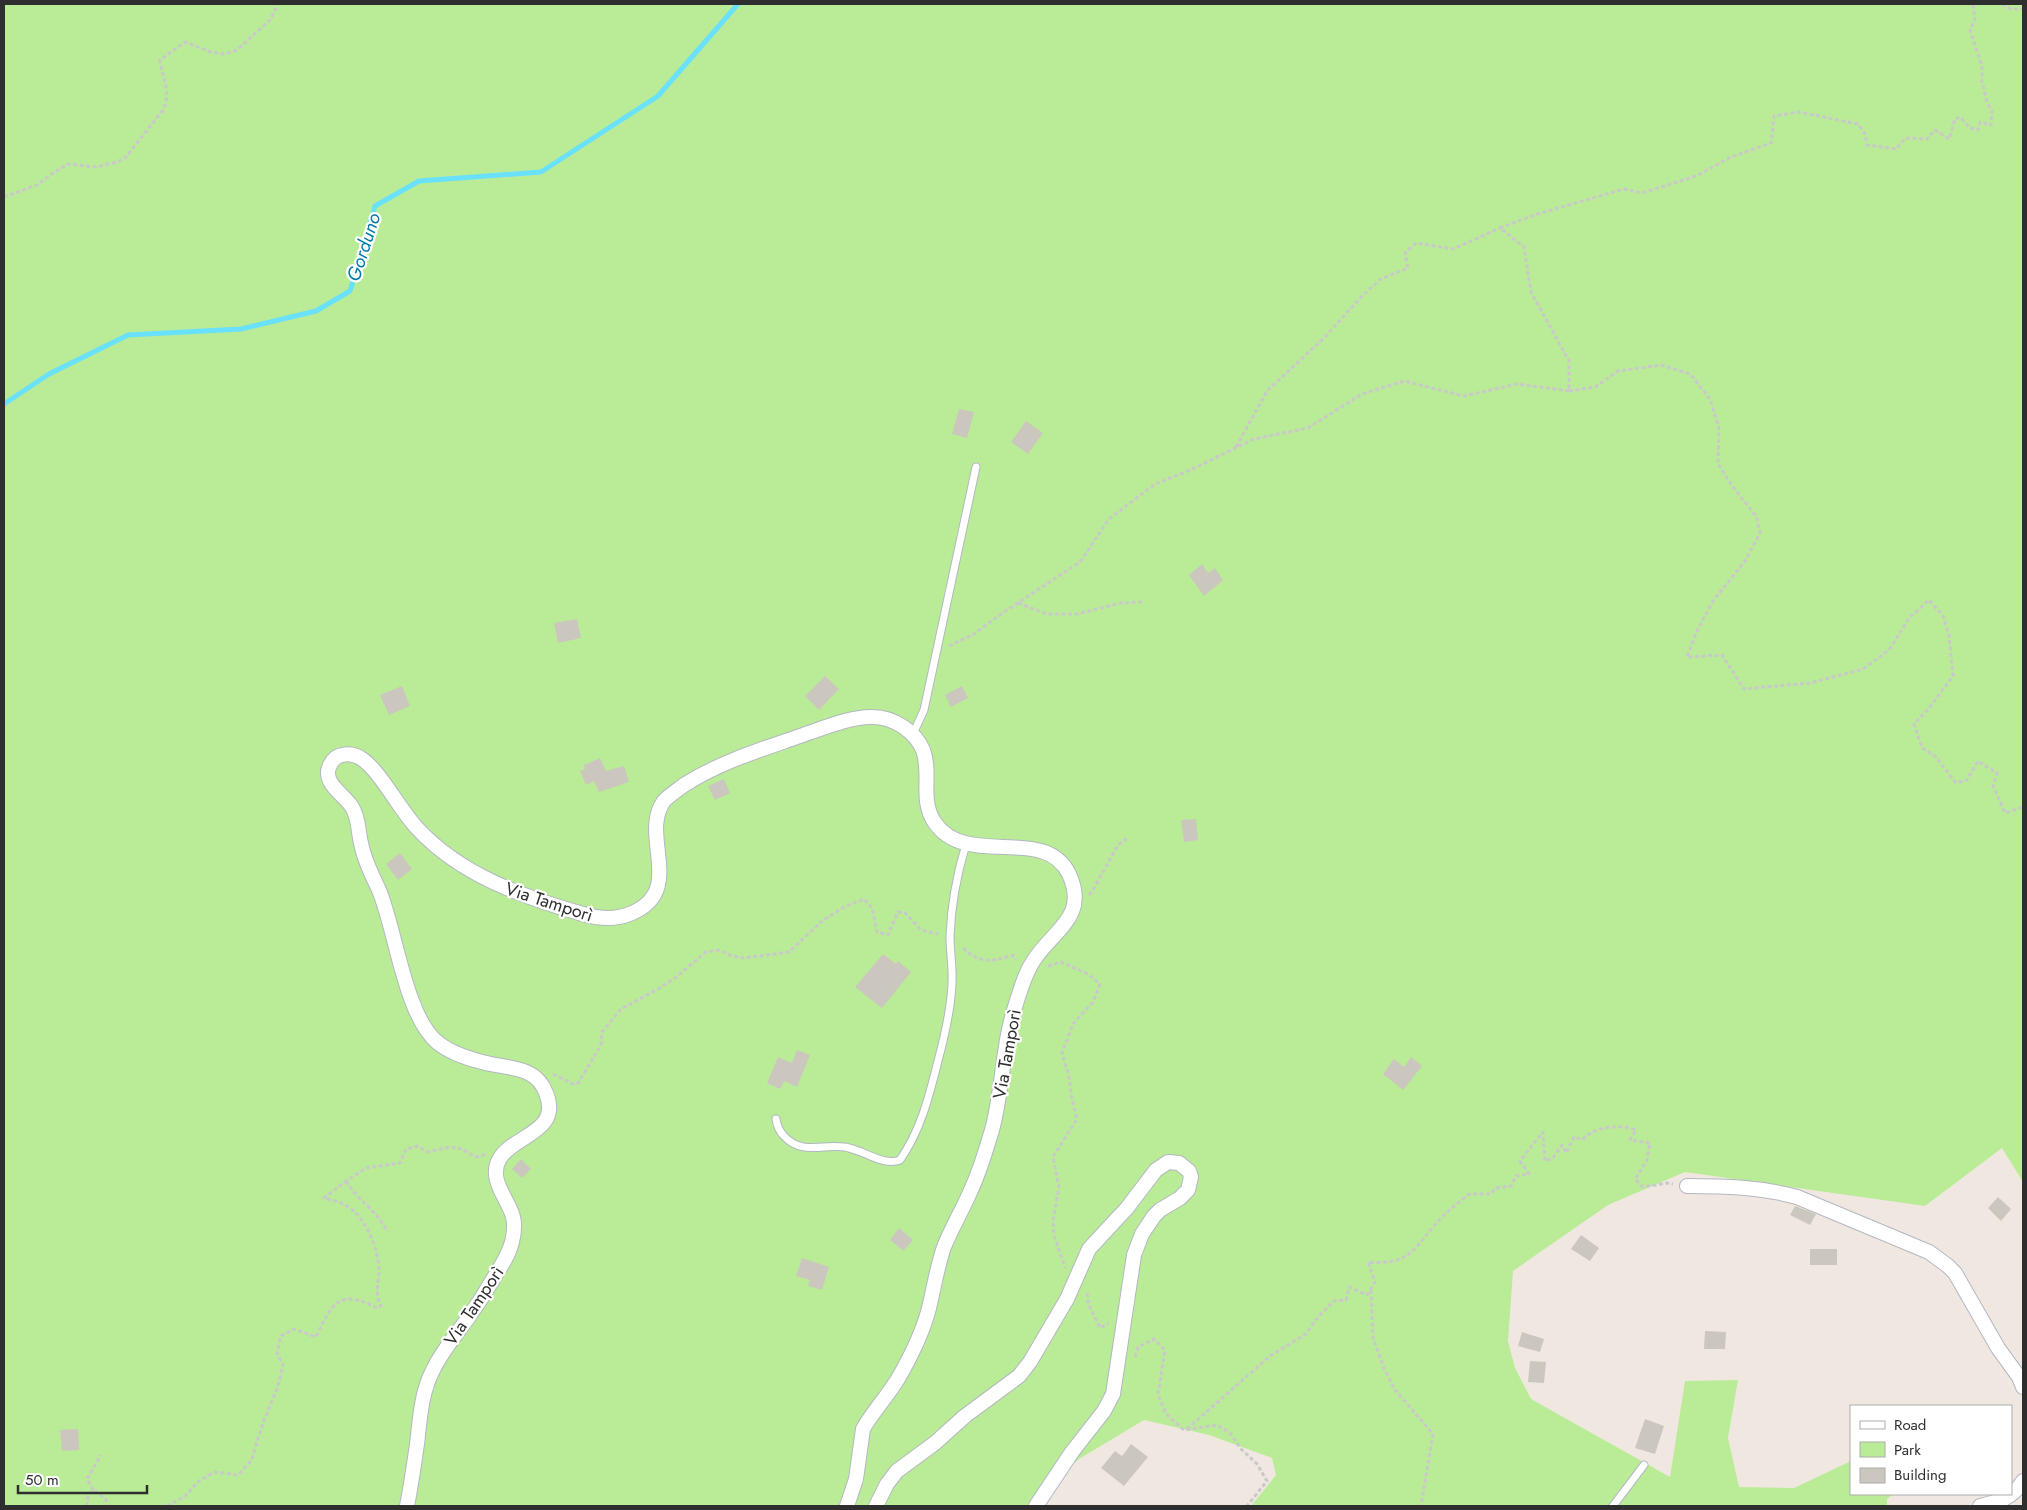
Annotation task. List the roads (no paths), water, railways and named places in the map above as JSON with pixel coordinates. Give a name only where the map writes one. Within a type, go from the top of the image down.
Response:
[{"type":"street","name":"Via Tamporì","points":[[407,1506],[422,1406],[428,1379],[444,1351],[471,1314],[499,1270],[512,1245],[513,1218],[498,1182],[496,1167],[502,1156],[536,1130],[547,1118],[550,1105],[537,1078],[519,1069],[476,1061],[451,1051],[440,1045],[422,1026],[414,1008],[384,903],[363,851],[356,816],[352,806],[329,780],[328,770],[334,760],[339,756],[351,754],[361,757],[374,771],[417,828],[439,848],[484,878],[498,885],[584,914],[609,918],[628,915],[638,911],[653,898],[659,881],[657,824],[660,808],[670,795],[696,778],[753,752],[859,719],[880,717],[896,723],[913,734]]},
{"type":"street","points":[[913,734],[921,746],[926,761],[925,794],[930,815],[940,830],[955,840],[966,844]]},
{"type":"street","name":"Via Tamporì","points":[[847,1506],[856,1480],[863,1429],[866,1422],[896,1383],[918,1338],[929,1308],[934,1280],[945,1244],[978,1174],[996,1115],[1011,1021],[1028,970],[1036,957],[1068,922],[1074,904],[1074,892],[1070,877],[1062,863],[1054,856],[1037,850],[966,844]]},
{"type":"street","points":[[876,1506],[887,1484],[897,1471],[935,1443],[965,1416],[1019,1376],[1054,1323],[1088,1249],[1127,1208],[1156,1170],[1168,1162],[1184,1166],[1191,1177],[1188,1190],[1154,1216],[1137,1244],[1113,1394],[1110,1402],[1068,1458],[1036,1506]]},
{"type":"street","points":[[1687,1186],[1731,1186],[1784,1193],[1929,1252],[1955,1273],[1998,1348],[2019,1377],[2023,1387]]},
{"type":"street","points":[[2012,1494],[2023,1481]]},
{"type":"street","points":[[1980,1506],[2005,1500],[2011,1495]]},
{"type":"lane","points":[[913,734],[924,710],[976,467]]},
{"type":"lane","points":[[776,1119],[780,1132],[787,1139],[802,1148],[835,1146],[849,1148],[887,1162],[900,1160],[917,1132],[928,1099],[950,1016],[952,983],[950,938],[956,884],[966,844]]},
{"type":"lane","points":[[1613,1506],[1644,1465]]},
{"type":"waterway","name":"Gorduno","points":[[4,404],[49,374],[128,335],[241,329],[316,311],[350,291],[375,206],[419,181],[541,172],[658,96],[738,4]]}]
